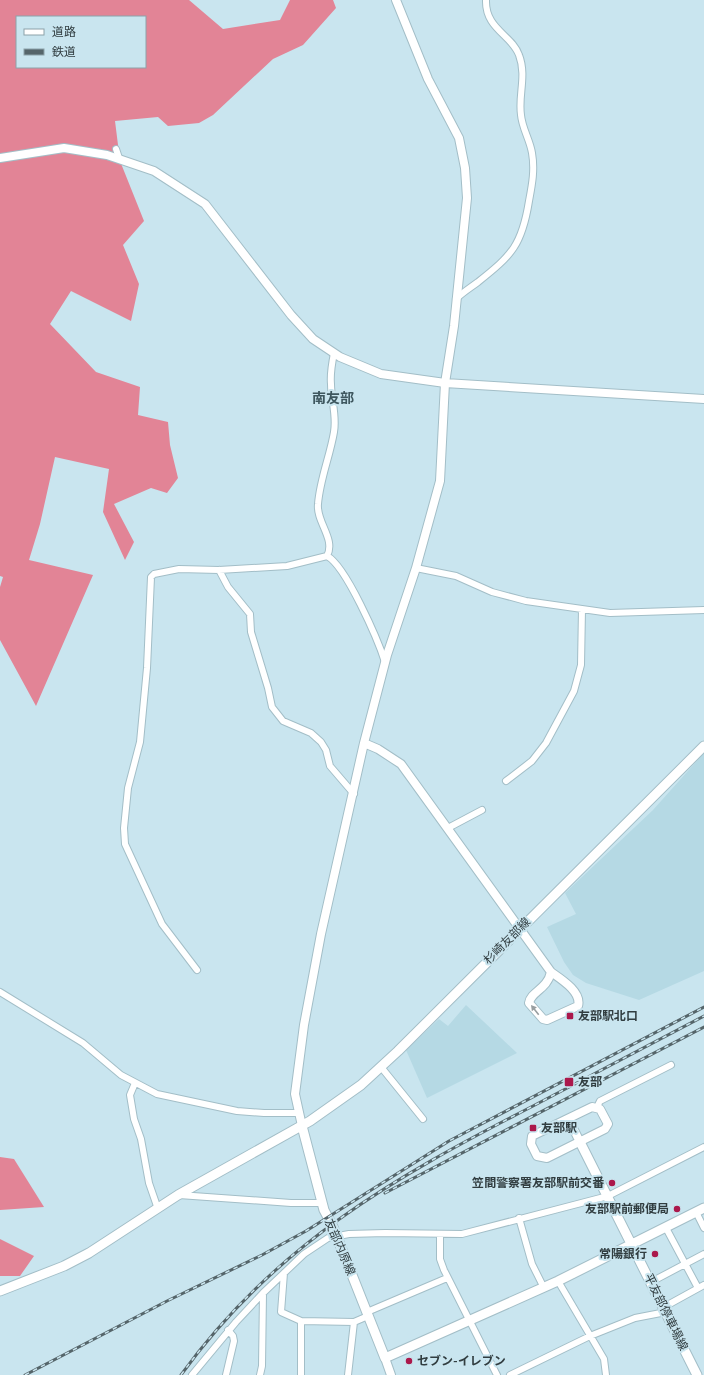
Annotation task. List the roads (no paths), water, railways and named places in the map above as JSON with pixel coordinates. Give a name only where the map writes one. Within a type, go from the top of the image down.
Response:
[{"type":"main road","name":"杉崎友部線","points":[[302,1126],[349,1094],[381,1067],[704,746]]},
{"type":"main road","points":[[0,1291],[78,1259],[178,1195],[302,1126]]},
{"type":"main road","name":"友部内原線","points":[[302,1126],[322,1203],[385,1358]]},
{"type":"main road","name":"平友部停車場線","points":[[580,1142],[697,1375]]},
{"type":"main road","points":[[385,1358],[544,1288],[633,1245],[700,1210]]},
{"type":"street","points":[[302,1126],[295,1094],[304,1025],[322,934],[364,744],[385,662],[416,568],[440,481],[444,383],[454,326],[467,198],[466,168],[458,138],[428,79],[396,0]]},
{"type":"street","points":[[456,299],[498,266],[517,244],[527,215],[534,168],[532,152],[521,116],[524,72],[518,50],[490,19],[486,0]]},
{"type":"street","points":[[0,158],[64,148],[119,158],[154,171],[205,204],[291,315],[313,338],[334,353],[358,366],[381,374],[444,383],[704,399]]},
{"type":"street","points":[[116,149],[119,158]]},
{"type":"street","points":[[327,556],[330,549],[329,542],[318,505],[324,471],[334,432],[335,404],[331,384],[334,353]]},
{"type":"street","points":[[197,970],[162,924],[125,844],[124,828],[128,788],[140,742],[147,668],[152,577],[154,574],[179,569],[219,570],[287,566],[327,556],[332,559],[342,571],[366,616],[385,662]]},
{"type":"street","points":[[416,568],[456,576],[492,592],[526,601],[610,613],[704,610]]},
{"type":"street","points":[[219,570],[228,587],[250,614],[251,632],[268,688],[272,707],[283,721],[311,733],[321,742],[326,750],[330,766],[354,794]]},
{"type":"street","points":[[506,781],[532,761],[546,743],[574,691],[580,665],[582,609]]},
{"type":"street","points":[[364,744],[378,749],[401,764],[551,972],[561,979],[579,999],[578,1006],[547,1020],[538,1015],[529,1003],[532,997],[548,982],[551,972]]},
{"type":"street","points":[[448,828],[482,810]]},
{"type":"street","points":[[548,982],[561,979]]},
{"type":"street","points":[[0,992],[83,1043],[121,1075],[157,1094],[238,1111],[298,1113]]},
{"type":"street","points":[[597,1107],[600,1110],[607,1126],[580,1142],[544,1158],[537,1156],[530,1144],[531,1138],[535,1134],[564,1120],[569,1120],[597,1107],[600,1101],[671,1065]]},
{"type":"street","points":[[381,1067],[423,1119]]},
{"type":"street","points":[[135,1083],[130,1095],[134,1119],[141,1139],[149,1184],[158,1208]]},
{"type":"street","points":[[569,1120],[580,1142]]},
{"type":"street","points":[[192,1375],[228,1330],[263,1293],[304,1254],[328,1238],[336,1235],[385,1232],[462,1234],[608,1196],[704,1147]]},
{"type":"street","points":[[178,1195],[291,1203],[322,1203]]},
{"type":"street","points":[[700,1210],[704,1228]]},
{"type":"street","points":[[519,1218],[532,1264],[544,1288]]},
{"type":"street","points":[[666,1228],[698,1288]]},
{"type":"street","points":[[440,1234],[440,1259],[497,1375]]},
{"type":"street","points":[[651,1282],[704,1254]]},
{"type":"street","points":[[284,1273],[281,1312],[301,1321],[354,1322],[367,1314],[448,1278]]},
{"type":"street","points":[[558,1281],[604,1359],[606,1375]]},
{"type":"street","points":[[510,1375],[590,1336],[635,1318],[665,1310],[704,1285]]},
{"type":"street","points":[[260,1375],[262,1366],[263,1293]]},
{"type":"street","points":[[301,1321],[301,1375]]},
{"type":"street","points":[[348,1375],[354,1322]]},
{"type":"street","points":[[226,1375],[234,1341],[233,1336],[228,1330]]},
{"type":"street","points":[[385,1358],[391,1375]]},
{"type":"railway","points":[[25,1375],[167,1301],[262,1255],[306,1231],[449,1141],[704,1007]]},
{"type":"railway","points":[[181,1375],[217,1329],[256,1288],[297,1252],[340,1219],[385,1188],[482,1133],[704,1016]]},
{"type":"railway","points":[[385,1193],[704,1027]]},
{"type":"place","name":"友部駅北口","points":[[570,1016]]},
{"type":"place","name":"友部","points":[[569,1082]]},
{"type":"place","name":"友部駅","points":[[533,1128]]},
{"type":"place","name":"笠間警察署友部駅前交番","points":[[612,1183]]},
{"type":"place","name":"友部駅前郵便局","points":[[677,1209]]},
{"type":"place","name":"常陽銀行","points":[[655,1254]]},
{"type":"place","name":"セブン-イレブン","points":[[409,1361]]},
{"type":"district","name":"南友部","points":[[333,398]]}]
